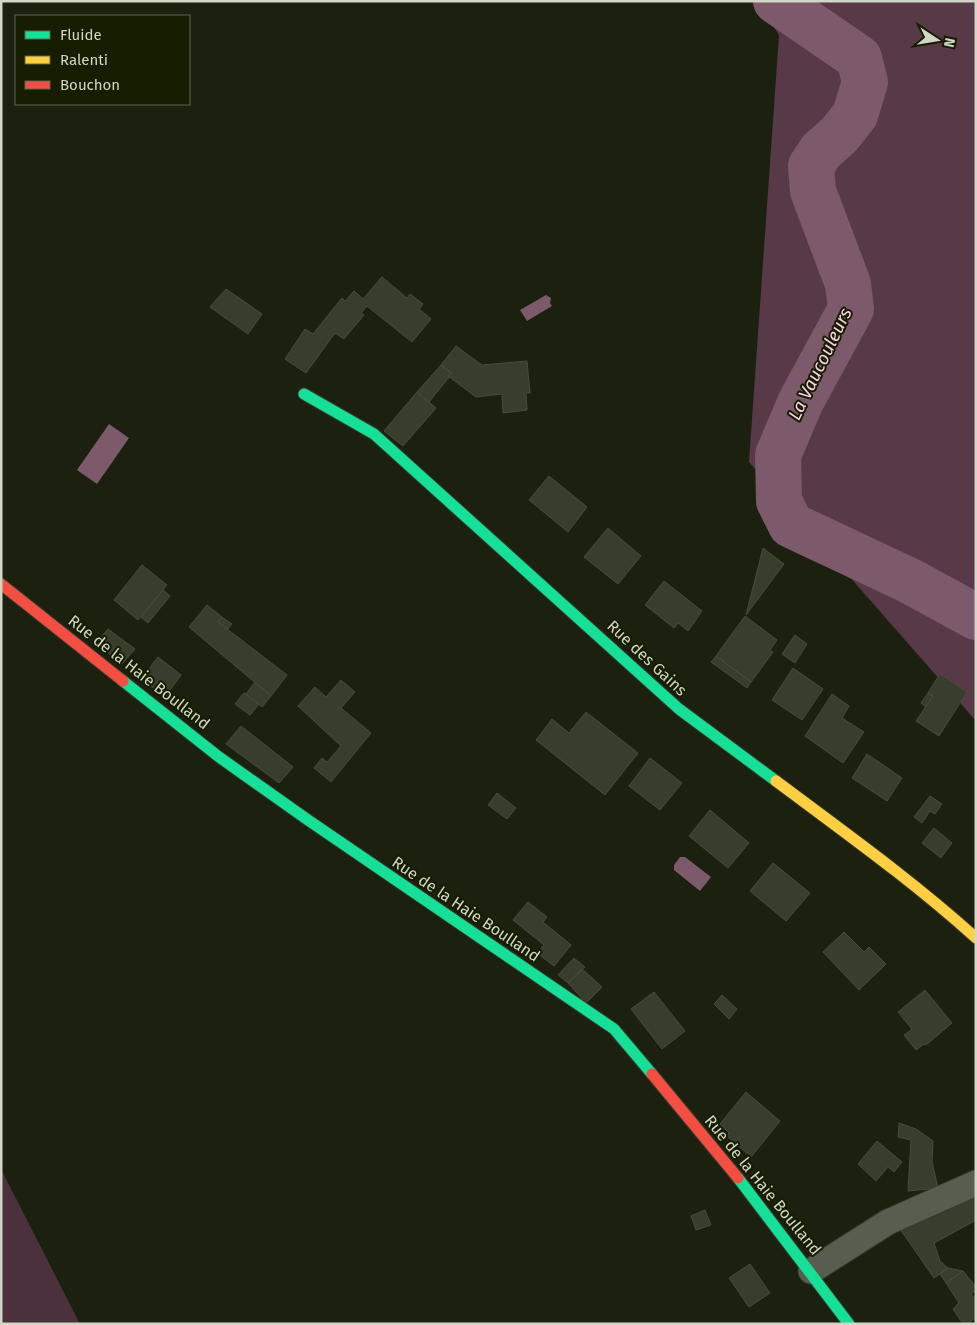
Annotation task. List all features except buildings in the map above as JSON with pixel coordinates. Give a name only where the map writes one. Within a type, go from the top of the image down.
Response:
[{"type":"street","name":"Rue des Gains","points":[[304,394],[374,434],[679,709],[879,858],[944,909],[976,938]]},
{"type":"street","name":"Rue de la Haie Boulland","points":[[1,584],[219,757],[614,1029],[744,1185],[849,1324]]},
{"type":"street","points":[[810,1271],[888,1222],[976,1184]]},
{"type":"shaded area","points":[[757,1],[976,1],[976,721],[749,462],[779,35]]},
{"type":"shaded area","points":[[546,295],[551,298],[550,303],[552,306],[527,321],[520,310]]},
{"type":"shaded area","points":[[109,424],[129,438],[97,484],[77,470]]},
{"type":"shaded area","points":[[680,857],[685,857],[711,877],[700,891],[674,870],[674,865]]},
{"type":"shaded area","points":[[1,1169],[80,1324],[1,1324]]},
{"type":"waterway","name":"La Vaucouleurs","points":[[776,1],[859,58],[865,82],[855,115],[839,135],[821,151],[811,166],[813,191],[848,284],[851,309],[801,401],[778,455],[779,501],[791,525],[910,581],[976,617]]},
{"type":"traffic: fast","points":[[304,394],[374,434],[679,709],[776,781]]},
{"type":"traffic: fast","points":[[123,681],[219,757],[614,1029],[652,1074]]},
{"type":"traffic: fast","points":[[738,1178],[849,1324]]},
{"type":"traffic: slow","points":[[776,781],[903,877],[976,938]]},
{"type":"traffic: jam","points":[[1,584],[123,681]]},
{"type":"traffic: jam","points":[[652,1074],[738,1178]]}]
